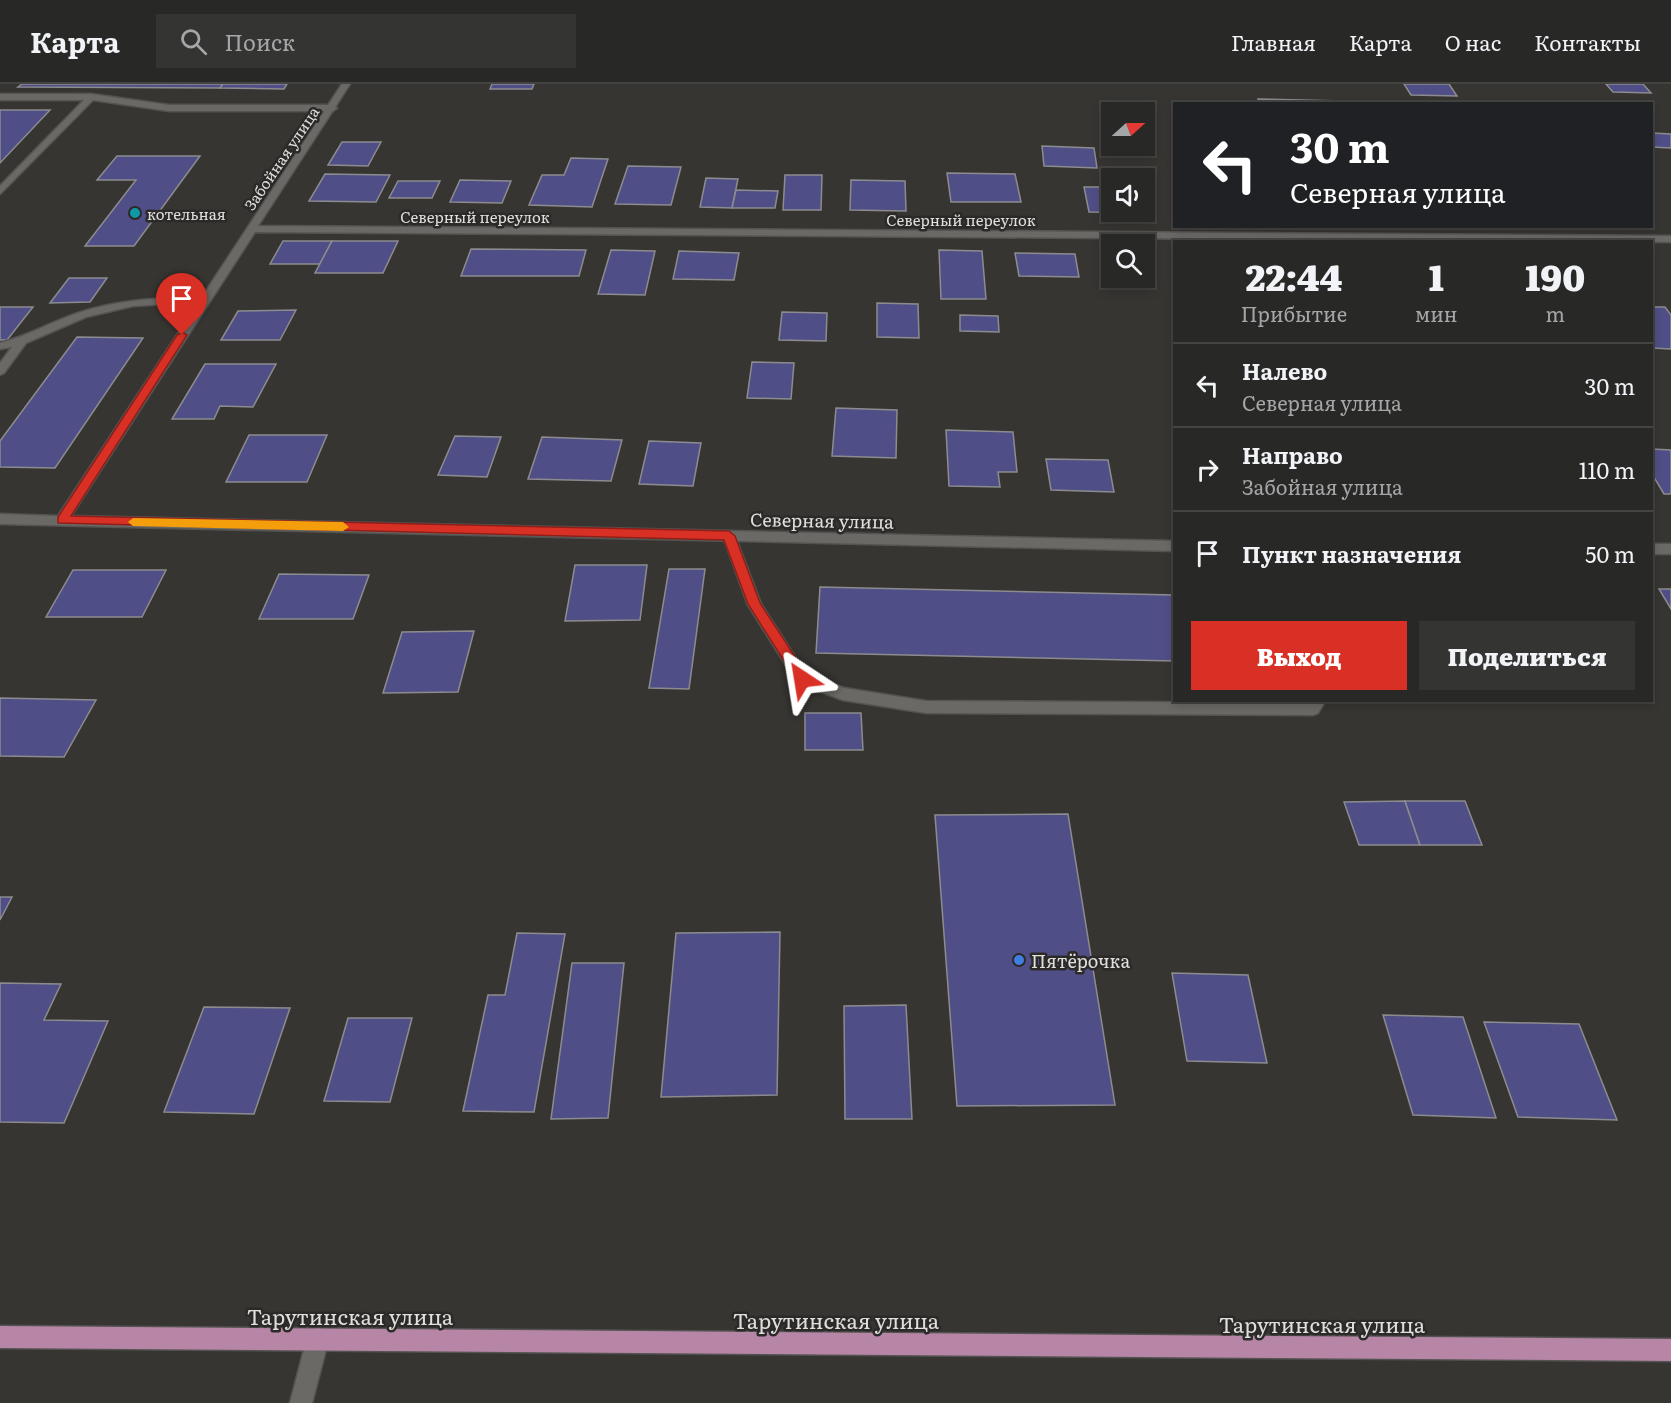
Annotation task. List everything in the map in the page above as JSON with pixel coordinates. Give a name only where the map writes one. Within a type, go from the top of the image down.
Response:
[{"type":"main road","name":"Тарутинская улица","points":[[0,1337],[1671,1350]]},
{"type":"street","name":"Забойная улица","points":[[62,520],[333,108],[346,84]]},
{"type":"street","points":[[0,97],[91,97],[169,108],[333,108]]},
{"type":"street","points":[[0,191],[91,97]]},
{"type":"street","name":"Северный переулок","points":[[252,229],[1671,239]]},
{"type":"street","points":[[0,346],[22,341],[82,315],[133,303],[206,298]]},
{"type":"street","points":[[0,371],[22,341]]},
{"type":"street","name":"Северная улица","points":[[0,519],[1173,546]]},
{"type":"street","points":[[729,536],[755,604],[802,679],[843,694],[926,707],[1313,709],[1318,702]]},
{"type":"street","points":[[1653,549],[1671,549]]},
{"type":"street","points":[[301,1403],[318,1338]]},
{"type":"building","points":[[22,84],[223,84],[220,88],[18,87]]},
{"type":"building","points":[[223,84],[287,84],[284,89],[220,88]]},
{"type":"building","points":[[492,84],[534,84],[532,89],[490,89]]},
{"type":"building","points":[[1404,84],[1449,84],[1457,96],[1411,95]]},
{"type":"building","points":[[1606,84],[1643,84],[1651,93],[1613,92]]},
{"type":"building","points":[[1258,99],[1344,102],[1259,102]]},
{"type":"building","points":[[0,110],[50,110],[0,163]]},
{"type":"building","points":[[1653,133],[1671,134],[1671,148],[1653,147]]},
{"type":"building","points":[[342,142],[381,142],[368,166],[328,165]]},
{"type":"building","points":[[1042,146],[1094,148],[1097,168],[1044,166]]},
{"type":"building","name":"котельная","points":[[117,156],[200,156],[134,246],[85,246],[136,180],[97,180]]},
{"type":"building","points":[[571,158],[608,159],[592,207],[529,205],[542,175],[564,175]]},
{"type":"building","points":[[628,166],[681,167],[671,205],[615,204]]},
{"type":"building","points":[[947,173],[1015,174],[1021,202],[951,202]]},
{"type":"building","points":[[325,174],[390,175],[376,202],[309,201]]},
{"type":"building","points":[[785,175],[822,175],[821,210],[783,210]]},
{"type":"building","points":[[706,178],[738,179],[732,208],[700,207]]},
{"type":"building","points":[[460,180],[511,181],[502,203],[450,202]]},
{"type":"building","points":[[851,180],[905,181],[906,211],[850,210]]},
{"type":"building","points":[[398,181],[440,181],[432,198],[389,198]]},
{"type":"building","points":[[1084,187],[1101,187],[1101,212],[1089,212]]},
{"type":"building","points":[[736,190],[778,191],[775,208],[732,208]]},
{"type":"building","points":[[283,241],[332,241],[320,264],[270,264]]},
{"type":"building","points":[[332,241],[398,241],[383,273],[315,273]]},
{"type":"building","points":[[471,249],[586,250],[579,276],[461,276]]},
{"type":"building","points":[[611,250],[655,251],[645,295],[598,294]]},
{"type":"building","points":[[939,250],[982,251],[986,299],[941,299]]},
{"type":"building","points":[[679,251],[739,253],[734,280],[673,279]]},
{"type":"building","points":[[1015,253],[1075,254],[1079,277],[1019,276]]},
{"type":"building","points":[[69,278],[107,278],[90,302],[50,303]]},
{"type":"building","points":[[877,303],[918,304],[919,338],[877,337]]},
{"type":"building","points":[[0,307],[33,307],[7,340],[0,340]]},
{"type":"building","points":[[1653,307],[1665,307],[1671,315],[1671,349],[1653,348]]},
{"type":"building","points":[[296,310],[280,340],[221,340],[238,311]]},
{"type":"building","points":[[782,312],[827,313],[826,341],[779,340]]},
{"type":"building","points":[[960,315],[998,316],[999,332],[960,331]]},
{"type":"building","points":[[77,337],[143,338],[55,468],[0,467],[0,441]]},
{"type":"building","points":[[752,362],[794,363],[791,399],[747,398]]},
{"type":"building","points":[[205,364],[276,364],[253,407],[220,406],[214,419],[172,419]]},
{"type":"building","points":[[836,408],[897,410],[896,458],[832,456]]},
{"type":"building","points":[[946,430],[1013,432],[1017,472],[998,472],[1000,487],[949,486]]},
{"type":"building","points":[[249,435],[327,435],[307,482],[226,482]]},
{"type":"building","points":[[455,436],[501,437],[487,477],[438,475]]},
{"type":"building","points":[[542,437],[622,440],[611,481],[528,479]]},
{"type":"building","points":[[649,441],[701,443],[693,486],[639,484]]},
{"type":"building","points":[[1653,449],[1671,450],[1671,494],[1664,494],[1653,476]]},
{"type":"building","points":[[1046,459],[1108,460],[1114,492],[1051,490]]},
{"type":"building","points":[[575,565],[647,565],[640,620],[565,621]]},
{"type":"building","points":[[669,569],[705,569],[689,689],[649,688]]},
{"type":"building","points":[[73,570],[166,570],[142,617],[46,617]]},
{"type":"building","points":[[279,574],[369,575],[353,619],[259,619]]},
{"type":"building","points":[[820,587],[1173,595],[1173,661],[816,653]]},
{"type":"building","points":[[1659,589],[1671,589],[1671,609]]},
{"type":"building","points":[[474,631],[458,692],[383,693],[402,632]]},
{"type":"building","points":[[0,698],[96,700],[64,757],[0,756]]},
{"type":"building","points":[[805,713],[861,713],[863,750],[805,750]]},
{"type":"building","points":[[1405,801],[1420,845],[1359,845],[1344,802]]},
{"type":"building","points":[[1405,801],[1465,801],[1482,845],[1420,845]]},
{"type":"building","name":"Пятёрочка","points":[[1068,814],[1115,1105],[957,1106],[935,815]]},
{"type":"building","points":[[0,897],[12,897],[0,920]]},
{"type":"building","points":[[780,932],[777,1095],[661,1097],[676,933]]},
{"type":"building","points":[[517,933],[565,934],[534,1112],[463,1111],[488,995],[505,995]]},
{"type":"building","points":[[572,963],[624,963],[608,1118],[551,1119]]},
{"type":"building","points":[[1172,973],[1248,975],[1267,1063],[1187,1061]]},
{"type":"building","points":[[0,983],[61,984],[44,1020],[108,1021],[64,1123],[0,1122]]},
{"type":"building","points":[[906,1005],[912,1119],[845,1119],[844,1006]]},
{"type":"building","points":[[204,1007],[290,1008],[254,1114],[164,1112]]},
{"type":"building","points":[[1383,1015],[1463,1017],[1496,1118],[1413,1115]]},
{"type":"building","points":[[348,1018],[412,1018],[390,1102],[324,1101]]},
{"type":"building","points":[[1484,1022],[1579,1024],[1617,1120],[1518,1117]]},
{"type":"slow traffic","points":[[133,522],[343,527]]},
{"type":"place","name":"котельная","points":[[135,213]]},
{"type":"place","name":"Пятёрочка","points":[[1019,960]]},
{"type":"route","points":[[182,335],[62,520],[729,536],[755,604],[802,679]]}]
